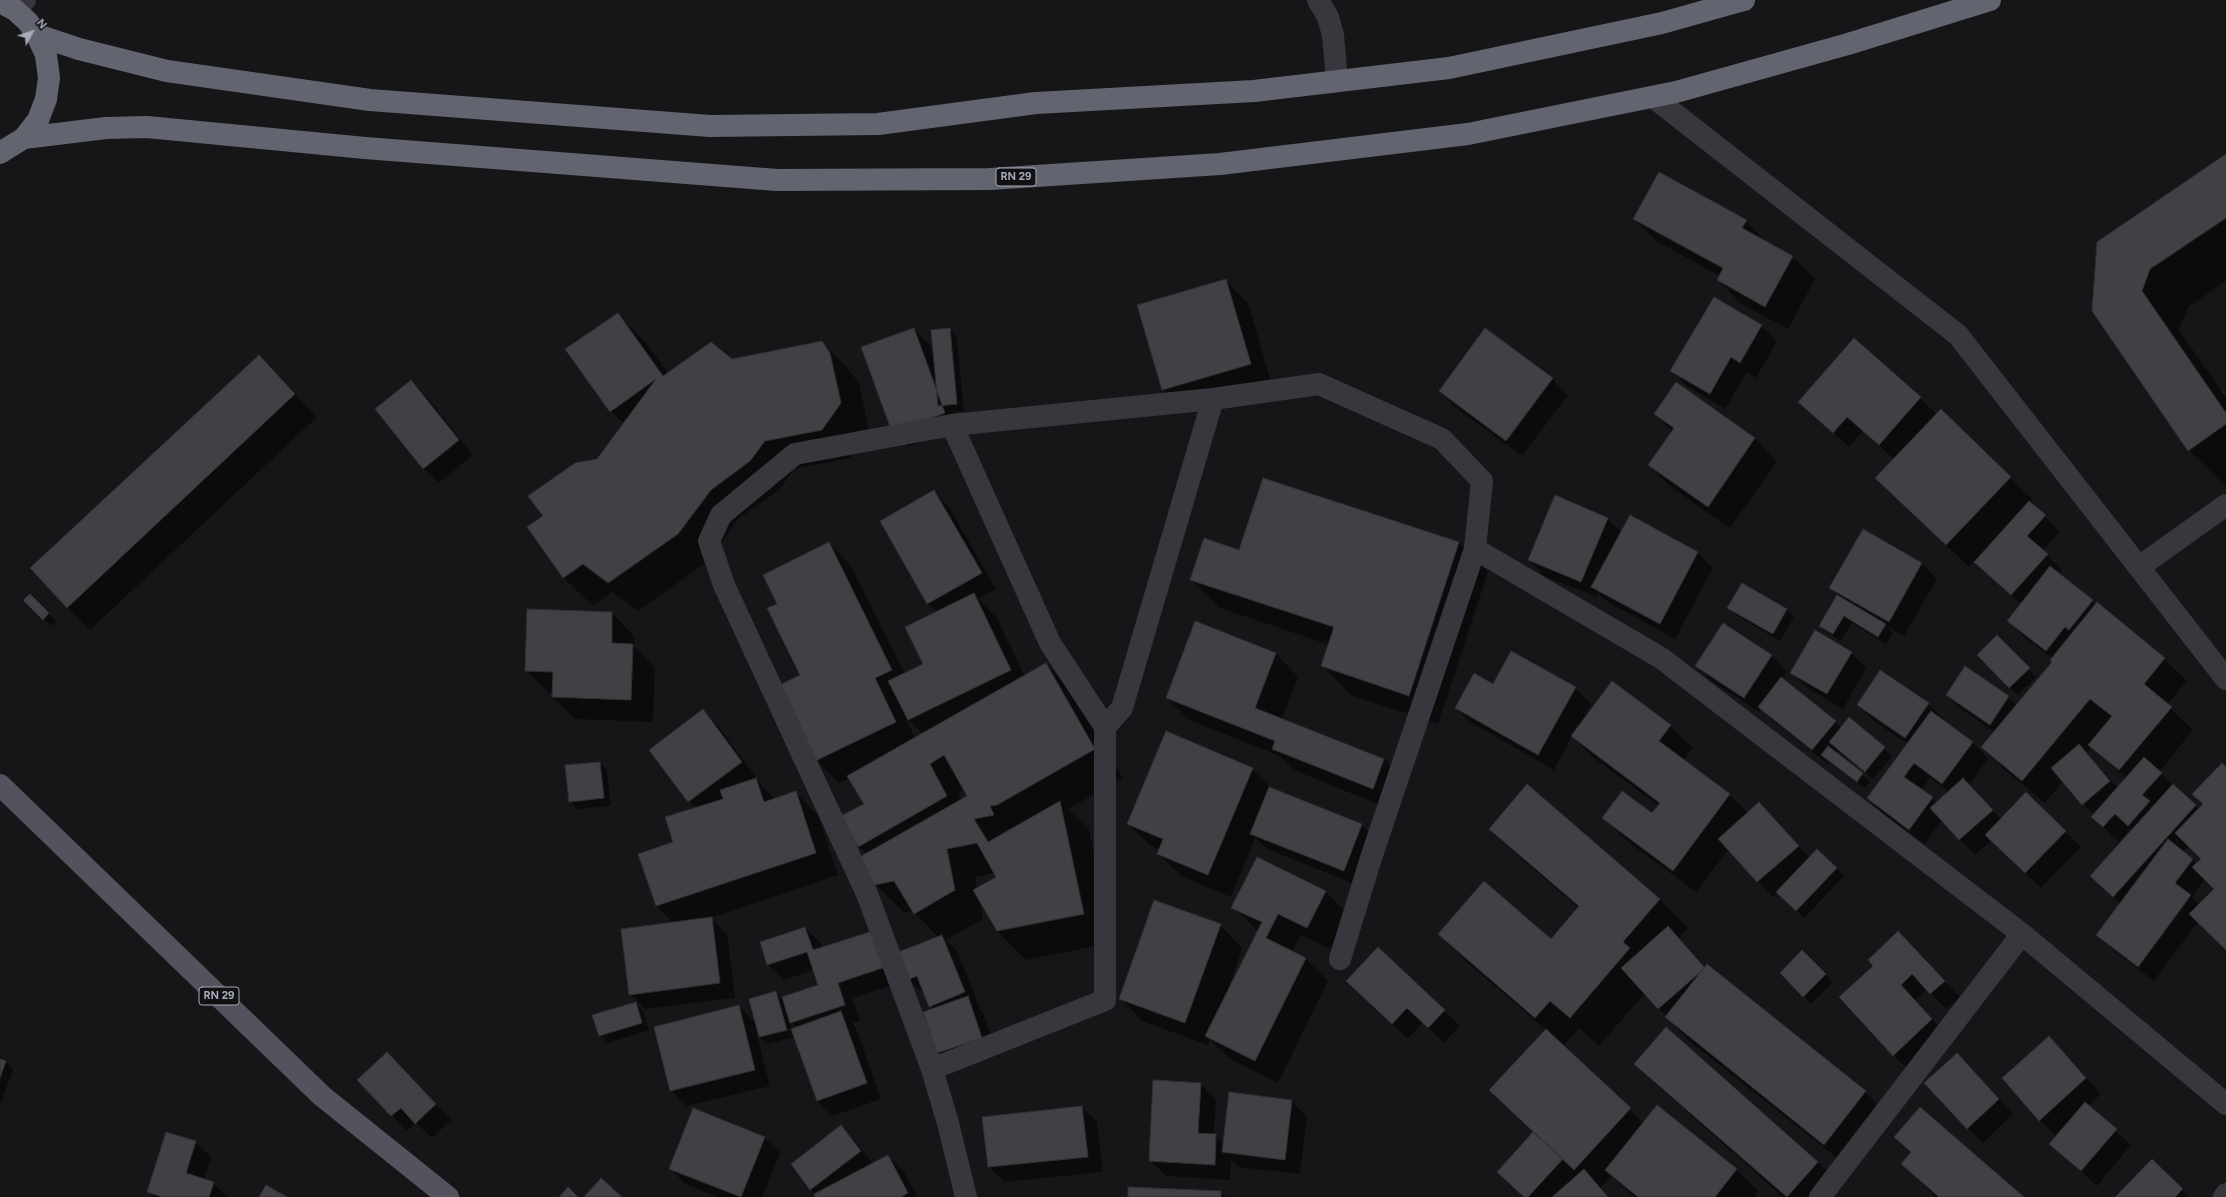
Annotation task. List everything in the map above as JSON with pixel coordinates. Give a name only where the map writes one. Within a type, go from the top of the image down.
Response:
[{"type":"highway","points":[[37,35],[79,49],[166,71],[362,99],[710,126],[878,124],[1036,103],[1254,91],[1449,68],[1662,23],[1744,0]]},
{"type":"highway","name":"RN 29","points":[[8,152],[106,128],[147,127],[365,148],[777,180],[990,179],[1220,164],[1468,134],[1653,97],[1676,92],[1848,44],[1990,0]]},
{"type":"highway","points":[[8,152],[38,120],[46,99],[49,78],[46,55],[37,35],[13,4]]},
{"type":"main road","name":"RN 29","points":[[0,785],[322,1096],[448,1197]]},
{"type":"street","points":[[1318,0],[1328,17],[1333,35],[1337,81]]},
{"type":"street","points":[[1653,97],[1958,335],[2226,679]]},
{"type":"street","points":[[966,1197],[948,1123],[932,1069],[867,894],[724,585],[709,541],[721,516],[795,454],[952,426],[1213,399],[1319,384],[1442,439],[1482,481],[1475,549],[1371,858],[1340,959]]},
{"type":"street","points":[[1105,727],[1122,708],[1213,399]]},
{"type":"street","points":[[932,1069],[1105,1000],[1105,727],[1050,643],[952,426]]},
{"type":"street","points":[[2139,567],[2226,506]]},
{"type":"street","points":[[1475,549],[1662,658],[2022,934],[2226,1104]]},
{"type":"street","points":[[1820,1197],[2022,934]]},
{"type":"building","points":[[2226,154],[2226,218],[2150,269],[2142,291],[2226,413],[2226,424],[2188,451],[2092,311],[2097,242]]},
{"type":"building","points":[[1659,172],[1747,220],[1742,228],[1793,256],[1765,307],[1717,280],[1723,268],[1633,219]]},
{"type":"building","points":[[1226,279],[1251,364],[1162,390],[1137,305]]},
{"type":"building","points":[[1714,297],[1762,325],[1740,363],[1731,357],[1710,394],[1670,371]]},
{"type":"building","points":[[618,313],[663,376],[711,342],[732,359],[822,341],[830,353],[841,403],[822,430],[765,441],[750,461],[711,490],[678,534],[608,583],[583,564],[563,578],[527,527],[543,516],[528,496],[575,463],[597,459],[656,379],[610,412],[565,349]]},
{"type":"building","points":[[914,328],[945,413],[892,432],[861,347]]},
{"type":"building","points":[[950,328],[957,404],[938,406],[931,330]]},
{"type":"building","points":[[1485,328],[1553,378],[1506,441],[1439,391]]},
{"type":"building","points":[[1854,338],[1921,397],[1879,445],[1847,417],[1833,433],[1798,402]]},
{"type":"building","points":[[259,355],[295,394],[67,608],[30,568]]},
{"type":"building","points":[[411,380],[459,440],[423,469],[375,409]]},
{"type":"building","points":[[1676,382],[1755,438],[1708,507],[1648,465],[1674,428],[1654,414]]},
{"type":"building","points":[[1941,409],[2011,477],[1946,545],[1875,478]]},
{"type":"building","points":[[1263,478],[1459,542],[1409,696],[1321,666],[1334,627],[1190,580],[1204,538],[1239,550]]},
{"type":"building","points":[[934,490],[982,573],[927,604],[880,521]]},
{"type":"building","points":[[1555,495],[1608,518],[1581,582],[1528,560]]},
{"type":"building","points":[[2029,501],[2046,515],[2027,536],[2048,554],[2011,595],[1974,562]]},
{"type":"building","points":[[1630,515],[1698,552],[1660,624],[1591,587]]},
{"type":"building","points":[[1863,529],[1922,563],[1889,622],[1829,588]]},
{"type":"building","points":[[829,542],[892,670],[875,678],[896,722],[815,761],[778,686],[800,675],[767,608],[777,604],[763,575]]},
{"type":"building","points":[[2050,566],[2093,600],[2069,630],[2065,627],[2046,651],[2007,621]]},
{"type":"building","points":[[1742,583],[1787,609],[1773,634],[1727,608]]},
{"type":"building","points":[[974,593],[1011,670],[908,720],[888,681],[923,664],[905,627]]},
{"type":"building","points":[[30,594],[49,613],[43,620],[23,600]]},
{"type":"building","points":[[1837,595],[1886,624],[1878,637],[1844,616],[1833,634],[1819,626]]},
{"type":"building","points":[[2097,602],[2165,658],[2144,684],[2172,707],[2119,770],[2088,745],[2112,716],[2090,699],[2022,781],[1981,747],[2052,662],[2050,660]]},
{"type":"building","points":[[527,609],[612,612],[612,643],[633,644],[631,700],[552,697],[553,672],[525,671]]},
{"type":"building","points":[[1195,621],[1276,653],[1255,708],[1384,759],[1373,789],[1272,749],[1275,741],[1166,698]]},
{"type":"building","points":[[1723,623],[1772,655],[1744,698],[1695,666]]},
{"type":"building","points":[[1815,630],[1852,652],[1827,694],[1790,673]]},
{"type":"building","points":[[1997,635],[2030,668],[2009,688],[1977,655]]},
{"type":"building","points":[[1511,651],[1576,687],[1538,755],[1455,708],[1474,673],[1493,684]]},
{"type":"building","points":[[1046,663],[1095,749],[997,805],[990,806],[994,815],[974,819],[988,842],[1060,801],[1084,914],[997,931],[973,890],[996,877],[977,843],[947,849],[955,890],[914,914],[894,881],[874,885],[858,858],[967,796],[944,755],[930,764],[947,796],[858,847],[841,816],[864,804],[847,776]]},
{"type":"building","points":[[1965,666],[2009,696],[1990,725],[1946,695]]},
{"type":"building","points":[[1880,670],[1929,703],[1905,738],[1857,705]]},
{"type":"building","points":[[1781,677],[1836,721],[1812,750],[1758,707]]},
{"type":"building","points":[[1612,681],[1671,725],[1659,741],[1730,794],[1673,871],[1602,818],[1622,791],[1652,813],[1660,803],[1571,736]]},
{"type":"building","points":[[703,709],[742,762],[688,802],[649,750]]},
{"type":"building","points":[[1931,711],[1973,742],[1942,784],[1914,763],[1904,777],[1933,797],[1909,830],[1867,798]]},
{"type":"building","points":[[1849,717],[1885,747],[1865,772],[1829,742]]},
{"type":"building","points":[[1166,731],[1253,768],[1208,875],[1157,854],[1163,839],[1127,824]]},
{"type":"building","points":[[2079,744],[2110,781],[2082,805],[2051,768]]},
{"type":"building","points":[[1828,746],[1863,773],[1857,782],[1821,755]]},
{"type":"building","points":[[2144,757],[2162,773],[2142,795],[2150,801],[2128,826],[2115,814],[2103,827],[2091,817]]},
{"type":"building","points":[[600,762],[604,798],[569,802],[565,765]]},
{"type":"building","points":[[2222,763],[2226,767],[2226,950],[2189,914],[2214,889],[2192,867],[2201,859],[2175,833],[2203,804],[2192,794]]},
{"type":"building","points":[[756,778],[764,802],[796,791],[816,853],[656,906],[638,854],[673,842],[665,817],[723,799],[720,790]]},
{"type":"building","points":[[1963,778],[1993,810],[1959,840],[1930,808]]},
{"type":"building","points":[[1527,784],[1660,899],[1623,942],[1630,948],[1570,1018],[1550,1001],[1535,1018],[1438,934],[1484,881],[1551,939],[1579,906],[1489,829]]},
{"type":"building","points":[[2173,784],[2196,805],[2113,897],[2090,876]]},
{"type":"building","points":[[1269,787],[1362,824],[1344,871],[1250,834]]},
{"type":"building","points":[[2026,792],[2066,831],[2025,873],[1985,835]]},
{"type":"building","points":[[1759,802],[1799,846],[1757,882],[1718,839]]},
{"type":"building","points":[[2168,839],[2193,859],[2175,883],[2191,895],[2138,967],[2096,935]]},
{"type":"building","points":[[1817,849],[1837,868],[1796,911],[1776,892]]},
{"type":"building","points":[[1257,857],[1326,891],[1307,928],[1278,914],[1266,938],[1306,958],[1255,1061],[1205,1036],[1262,922],[1231,908]]},
{"type":"building","points":[[1154,900],[1221,924],[1185,1023],[1119,999]]},
{"type":"building","points":[[712,917],[720,983],[629,995],[621,929]]},
{"type":"building","points":[[1668,926],[1705,968],[1658,1009],[1621,968]]},
{"type":"building","points":[[805,927],[813,950],[873,931],[885,967],[838,983],[845,1005],[790,1023],[782,997],[818,985],[807,952],[767,965],[760,942]]},
{"type":"building","points":[[1898,931],[1945,981],[1930,994],[1912,974],[1901,985],[1932,1019],[1893,1056],[1839,997],[1873,966],[1868,960]]},
{"type":"building","points":[[942,935],[965,992],[929,1007],[917,976],[907,980],[896,953]]},
{"type":"building","points":[[1378,947],[1445,1010],[1428,1028],[1407,1008],[1392,1024],[1346,981]]},
{"type":"building","points":[[1802,950],[1826,974],[1803,997],[1780,973]]},
{"type":"building","points":[[1707,964],[1866,1091],[1824,1145],[1665,1017]]},
{"type":"building","points":[[776,991],[787,1030],[759,1037],[749,999]]},
{"type":"building","points":[[968,996],[982,1038],[937,1053],[923,1012]]},
{"type":"building","points":[[636,1002],[642,1023],[599,1036],[592,1015]]},
{"type":"building","points":[[739,1005],[755,1070],[670,1091],[654,1027]]},
{"type":"building","points":[[841,1011],[867,1083],[817,1101],[791,1029]]},
{"type":"building","points":[[1666,1027],[1818,1162],[1787,1197],[1634,1064]]},
{"type":"building","points":[[1546,1029],[1631,1108],[1574,1170],[1489,1090]]},
{"type":"building","points":[[2049,1036],[2086,1078],[2039,1121],[2002,1078]]},
{"type":"building","points":[[387,1052],[436,1104],[415,1124],[401,1108],[391,1116],[357,1080]]},
{"type":"building","points":[[1957,1053],[1999,1099],[1967,1129],[1924,1083]]},
{"type":"building","points":[[0,1059],[6,1061],[0,1078]]},
{"type":"building","points":[[1153,1080],[1201,1083],[1198,1133],[1216,1134],[1215,1165],[1149,1161]]},
{"type":"building","points":[[1229,1092],[1292,1100],[1285,1160],[1222,1152]]},
{"type":"building","points":[[2085,1102],[2117,1129],[2081,1171],[2049,1144]]},
{"type":"building","points":[[1657,1105],[1737,1169],[1715,1197],[1638,1197],[1605,1170]]},
{"type":"building","points":[[1082,1106],[1088,1157],[988,1167],[982,1117]]},
{"type":"building","points":[[1920,1107],[2024,1197],[1939,1197],[1901,1164],[1911,1152],[1894,1137]]},
{"type":"building","points":[[693,1108],[765,1137],[741,1197],[669,1169]]},
{"type":"building","points":[[841,1125],[861,1151],[810,1190],[791,1164]]},
{"type":"building","points":[[166,1132],[196,1141],[186,1173],[214,1182],[209,1197],[162,1197],[147,1192]]},
{"type":"building","points":[[1533,1132],[1563,1159],[1528,1197],[1524,1197],[1497,1172]]},
{"type":"building","points":[[888,1155],[908,1193],[901,1197],[815,1197],[814,1194]]},
{"type":"building","points":[[2152,1159],[2183,1189],[2175,1197],[2115,1197]]},
{"type":"building","points":[[1584,1169],[1608,1197],[1552,1197]]},
{"type":"building","points":[[601,1178],[622,1197],[584,1197]]},
{"type":"building","points":[[266,1185],[287,1197],[259,1197]]},
{"type":"building","points":[[568,1187],[578,1197],[559,1197]]},
{"type":"building","points":[[1128,1187],[1221,1191],[1221,1197],[1128,1197]]}]
